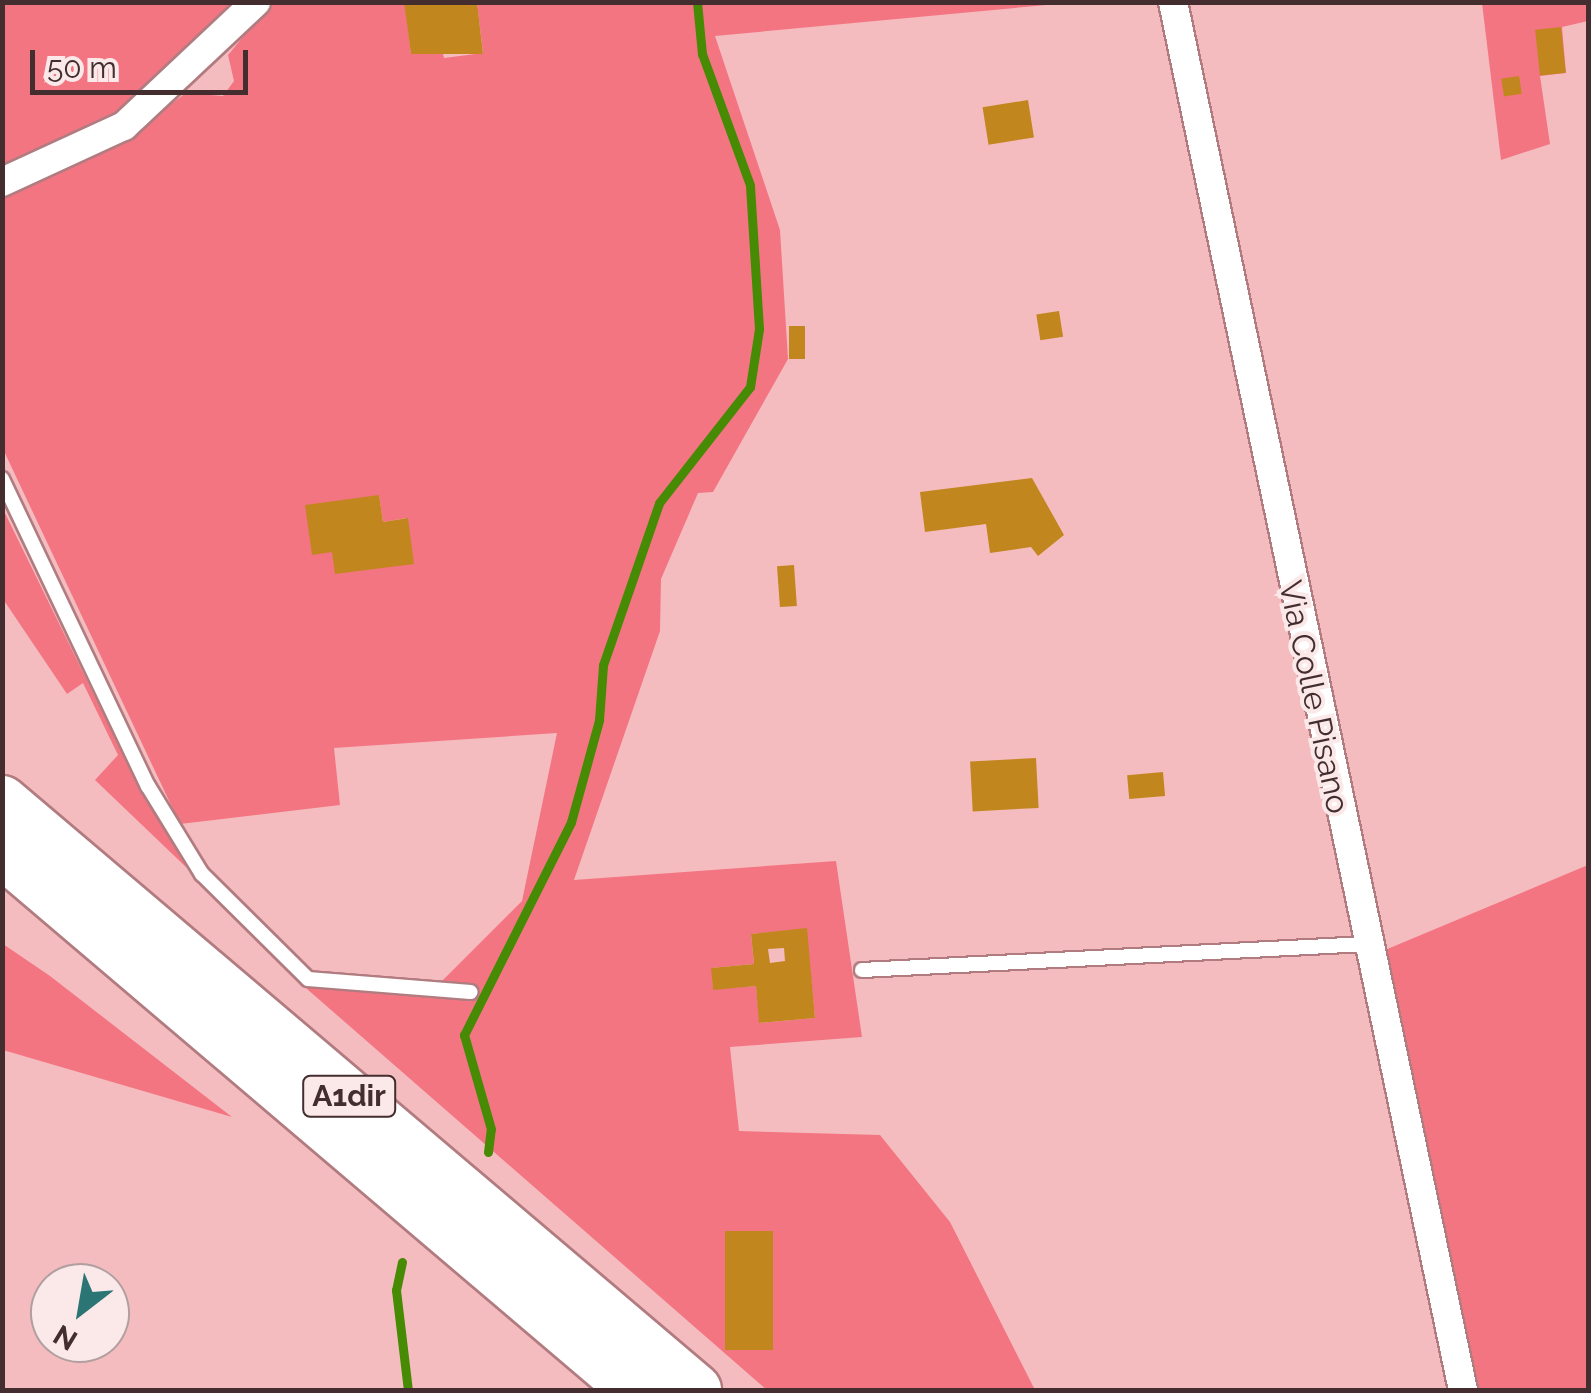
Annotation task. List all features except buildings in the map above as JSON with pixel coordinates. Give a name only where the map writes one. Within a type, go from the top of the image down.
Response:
[{"type":"highway","name":"A1dir","points":[[2,802],[695,1390]]},
{"type":"highway","name":"A1dir","points":[[2,851],[636,1390]]},
{"type":"street","points":[[2,182],[124,126],[256,2]]},
{"type":"street","name":"Via Colle Pisano","points":[[1173,2],[1463,1390]]},
{"type":"lane","points":[[2,478],[148,786],[202,874],[308,979],[470,992]]},
{"type":"lane","points":[[862,970],[1367,944]]},
{"type":"shaded area","points":[[3,3],[235,3],[112,121],[3,173]]},
{"type":"shaded area","points":[[271,3],[405,3],[411,54],[442,50],[444,58],[483,53],[477,3],[1068,3],[715,36],[780,230],[788,359],[713,492],[698,493],[661,579],[660,631],[574,880],[836,861],[862,1037],[730,1047],[739,1131],[880,1135],[950,1222],[1035,1390],[767,1390],[299,982],[426,997],[522,901],[557,733],[334,748],[340,805],[180,824],[3,449],[2,196],[133,132],[186,93],[223,96],[234,81],[228,55]],"holes":[[[379,496],[383,522],[407,518],[332,552]],[[806,929],[815,1018],[760,1023],[756,986],[713,989],[712,968],[754,964],[751,934]],[[772,1231],[773,1349],[726,1350],[725,1232]]]},
{"type":"shaded area","points":[[1482,3],[1588,3],[1588,21],[1562,27],[1566,73],[1540,76],[1550,144],[1501,160]]},
{"type":"shaded area","points":[[2,507],[100,707],[187,868],[95,780],[118,755],[83,683],[67,694],[3,599]]},
{"type":"shaded area","points":[[1588,865],[1588,1390],[1474,1390],[1385,950]]},
{"type":"shaded area","points":[[3,944],[50,976],[232,1117],[3,1050]]},
{"type":"waterway","points":[[488,1152],[491,1129],[464,1035],[571,822],[599,720],[603,665],[659,503],[750,387],[759,329],[750,185],[702,54],[697,2]]},
{"type":"waterway","points":[[402,1262],[396,1290],[408,1390]]}]
